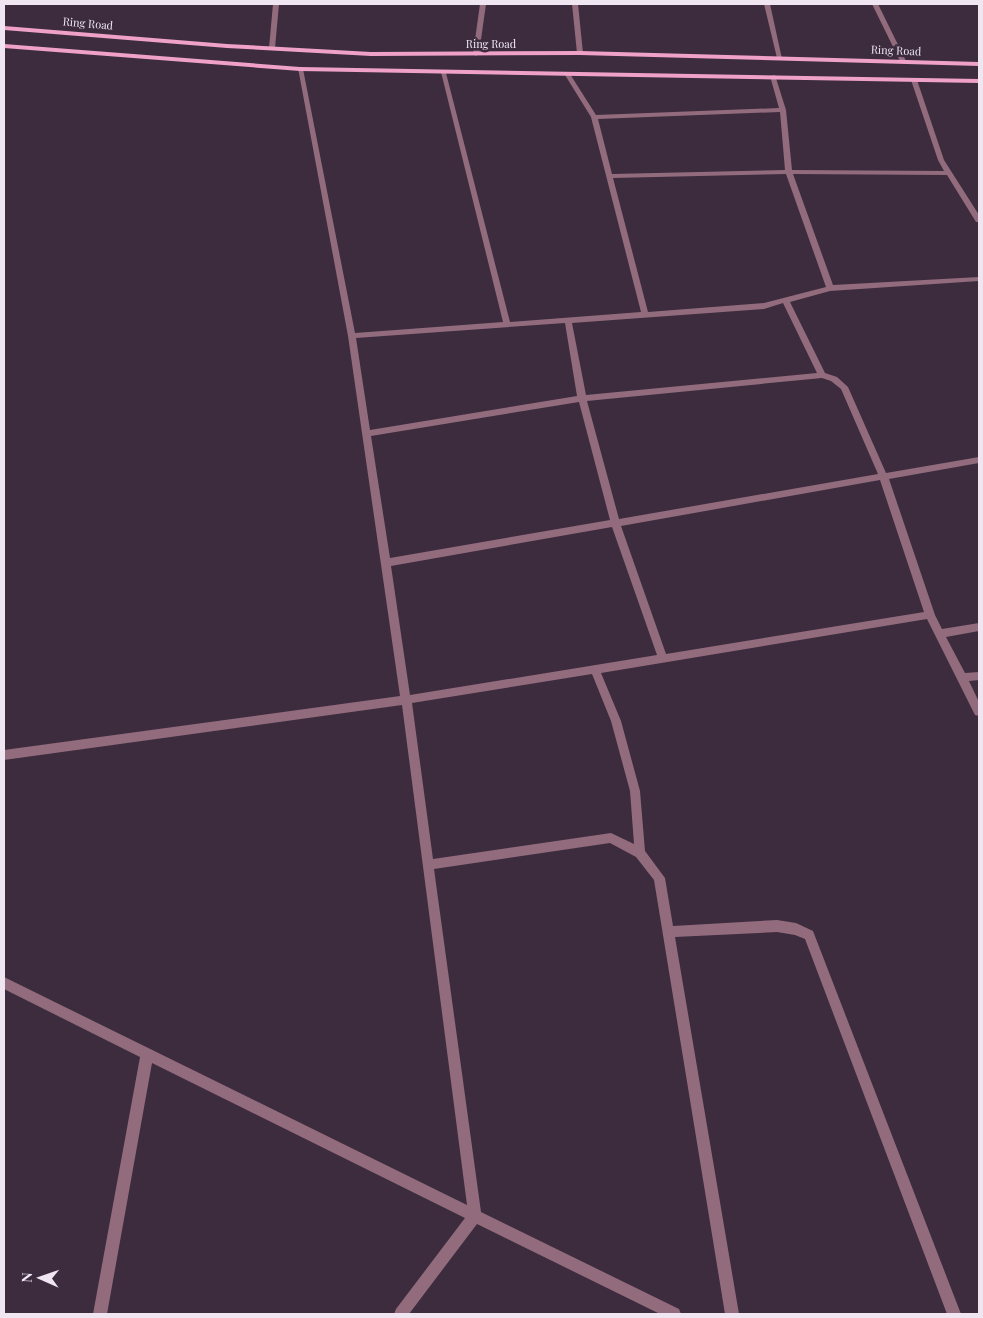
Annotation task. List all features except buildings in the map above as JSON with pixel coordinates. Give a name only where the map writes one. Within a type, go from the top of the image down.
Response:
[{"type":"main road","name":"Ring Road","points":[[4,28],[371,54],[580,53],[979,64]]},
{"type":"main road","points":[[4,46],[300,69],[979,81]]},
{"type":"street","points":[[272,48],[276,4]]},
{"type":"street","points":[[476,54],[483,4]]},
{"type":"street","points":[[575,4],[580,53]]},
{"type":"street","points":[[766,4],[780,58]]},
{"type":"street","points":[[875,4],[904,61]]},
{"type":"street","points":[[300,69],[352,336],[406,700],[474,1216],[401,1314]]},
{"type":"street","points":[[443,73],[507,324]]},
{"type":"street","points":[[568,75],[594,116],[645,314]]},
{"type":"street","points":[[773,76],[783,110],[789,172],[830,288]]},
{"type":"street","points":[[914,80],[941,160],[979,220]]},
{"type":"street","points":[[594,116],[783,110]]},
{"type":"street","points":[[609,176],[789,172],[949,173]]},
{"type":"street","points":[[352,336],[764,306],[786,302],[802,295],[830,288],[979,279]]},
{"type":"street","points":[[786,302],[822,375]]},
{"type":"street","points":[[568,320],[582,398],[616,522],[663,659]]},
{"type":"street","points":[[366,434],[582,398],[822,375],[834,378],[844,387],[884,478],[930,615],[979,712]]},
{"type":"street","points":[[385,563],[616,522],[884,478],[979,460]]},
{"type":"street","points":[[4,754],[406,700],[930,615]]},
{"type":"street","points":[[939,634],[979,626]]},
{"type":"street","points":[[595,670],[616,721],[635,791],[640,853]]},
{"type":"street","points":[[962,678],[979,676]]},
{"type":"street","points":[[428,865],[611,838],[640,853],[659,878],[732,1314]]},
{"type":"street","points":[[668,932],[777,926],[796,928],[809,935],[954,1314]]},
{"type":"street","points":[[4,983],[674,1314]]},
{"type":"street","points":[[100,1314],[147,1054]]}]
